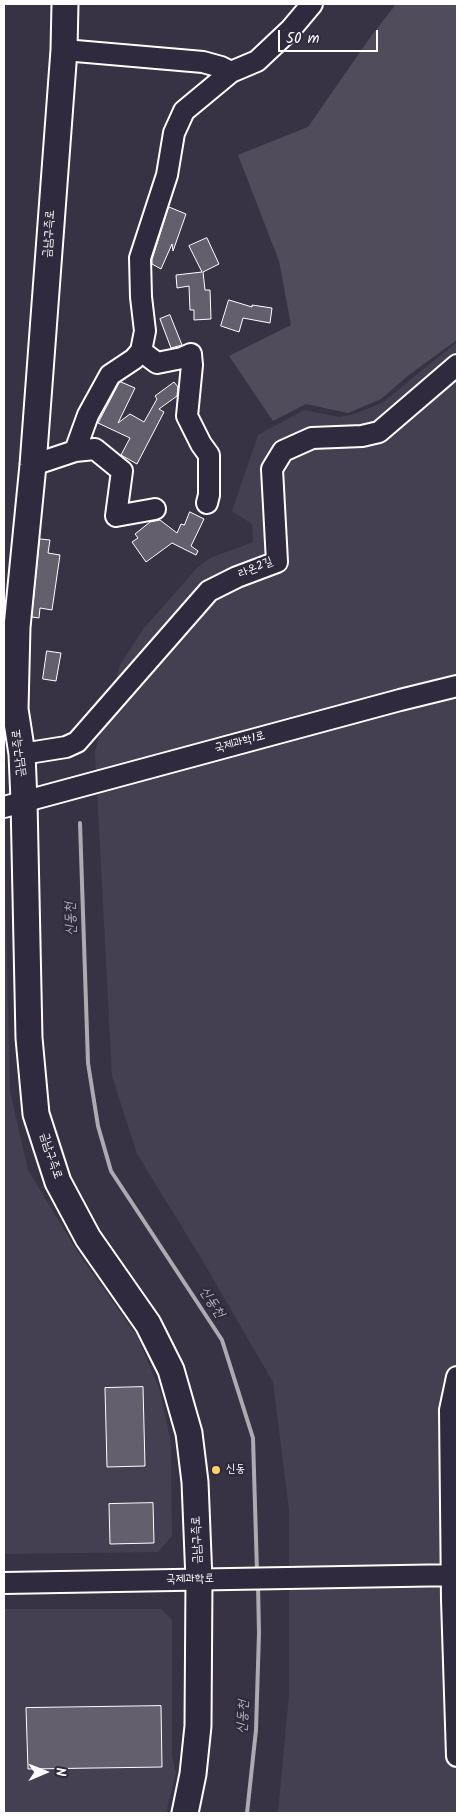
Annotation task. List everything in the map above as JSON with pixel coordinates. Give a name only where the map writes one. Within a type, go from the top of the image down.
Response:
[{"type":"main road","name":"금남구즉로","points":[[65,4],[64,50],[33,465],[17,627],[15,709],[22,754],[14,804],[29,1038],[36,1114],[58,1182],[88,1238],[148,1324],[170,1370],[189,1433],[195,1482],[199,1580],[198,1726],[193,1774],[185,1813]]},
{"type":"street","points":[[75,451],[88,415],[110,376],[134,359],[140,351],[145,331],[141,297],[140,258],[167,175],[174,133],[184,111],[231,72],[257,61],[291,29],[312,4]]},
{"type":"street","points":[[64,50],[203,62],[222,67],[231,72]]},
{"type":"street","points":[[140,351],[156,363],[182,358],[191,354],[192,365],[187,416],[201,444],[209,455],[209,494],[207,503]]},
{"type":"street","name":"라온2길","points":[[22,754],[66,747],[77,742],[208,591],[237,577],[277,562],[272,469],[283,451],[312,438],[362,436],[379,432],[457,365]]},
{"type":"street","points":[[33,465],[75,451],[95,449],[122,471],[116,516],[155,509]]},
{"type":"street","name":"국제과학1로","points":[[14,804],[457,686]]},
{"type":"street","points":[[457,1377],[450,1410],[457,1756]]},
{"type":"street","name":"국제과학로","points":[[4,1583],[454,1575]]},
{"type":"shaded area","points":[[396,4],[457,4],[457,340],[410,374],[381,399],[348,413],[306,404],[273,421],[229,356],[291,325],[279,261],[238,155],[308,127],[369,39]]},
{"type":"shaded area","points":[[457,342],[457,1813],[278,1813],[289,1695],[289,1510],[273,1382],[201,1258],[137,1154],[112,1076],[95,751],[120,665],[144,628],[197,568],[210,558],[253,542],[252,524],[232,511],[258,435],[304,410],[339,417],[354,414],[382,403]]},
{"type":"shaded area","points":[[4,838],[10,1091],[28,1170],[77,1251],[137,1336],[160,1391],[171,1443],[172,1536],[158,1552],[4,1554]]},
{"type":"shaded area","points":[[4,1609],[161,1609],[172,1620],[172,1755],[176,1773],[166,1813],[4,1813]]},
{"type":"building","points":[[169,207],[186,214],[173,251],[172,244],[161,269],[152,264],[152,260]]},
{"type":"building","points":[[207,238],[219,264],[203,272],[205,290],[210,290],[211,319],[194,320],[194,310],[190,310],[189,286],[177,288],[176,275],[202,272],[189,246]]},
{"type":"building","points":[[229,300],[252,307],[252,305],[272,308],[270,323],[243,318],[239,332],[221,326]]},
{"type":"building","points":[[170,315],[182,345],[171,348],[160,319]]},
{"type":"building","points":[[121,382],[135,388],[118,423],[130,414],[144,422],[157,399],[155,396],[174,382],[178,387],[177,396],[159,409],[164,412],[137,464],[121,455],[130,438],[98,423]]},
{"type":"building","points":[[190,512],[204,519],[191,546],[198,551],[196,555],[172,543],[146,562],[132,542],[138,538],[135,534],[150,522],[160,520],[177,533],[181,524],[184,525]]},
{"type":"building","points":[[40,539],[50,540],[48,553],[60,555],[52,610],[40,608],[39,618],[32,617]]},
{"type":"building","points":[[47,651],[61,653],[56,681],[43,679]]},
{"type":"building","points":[[143,1387],[145,1466],[107,1467],[105,1388]]},
{"type":"building","points":[[153,1503],[154,1543],[110,1544],[109,1504]]},
{"type":"building","points":[[161,1706],[162,1767],[28,1769],[26,1708]]},
{"type":"waterway","name":"신동천","points":[[80,823],[88,1063],[98,1126],[111,1171],[222,1340],[253,1438],[257,1572]]},
{"type":"waterway","name":"신동천","points":[[247,1813],[256,1730],[259,1633],[258,1584]]},
{"type":"place","name":"신동","points":[[216,1470]]}]
